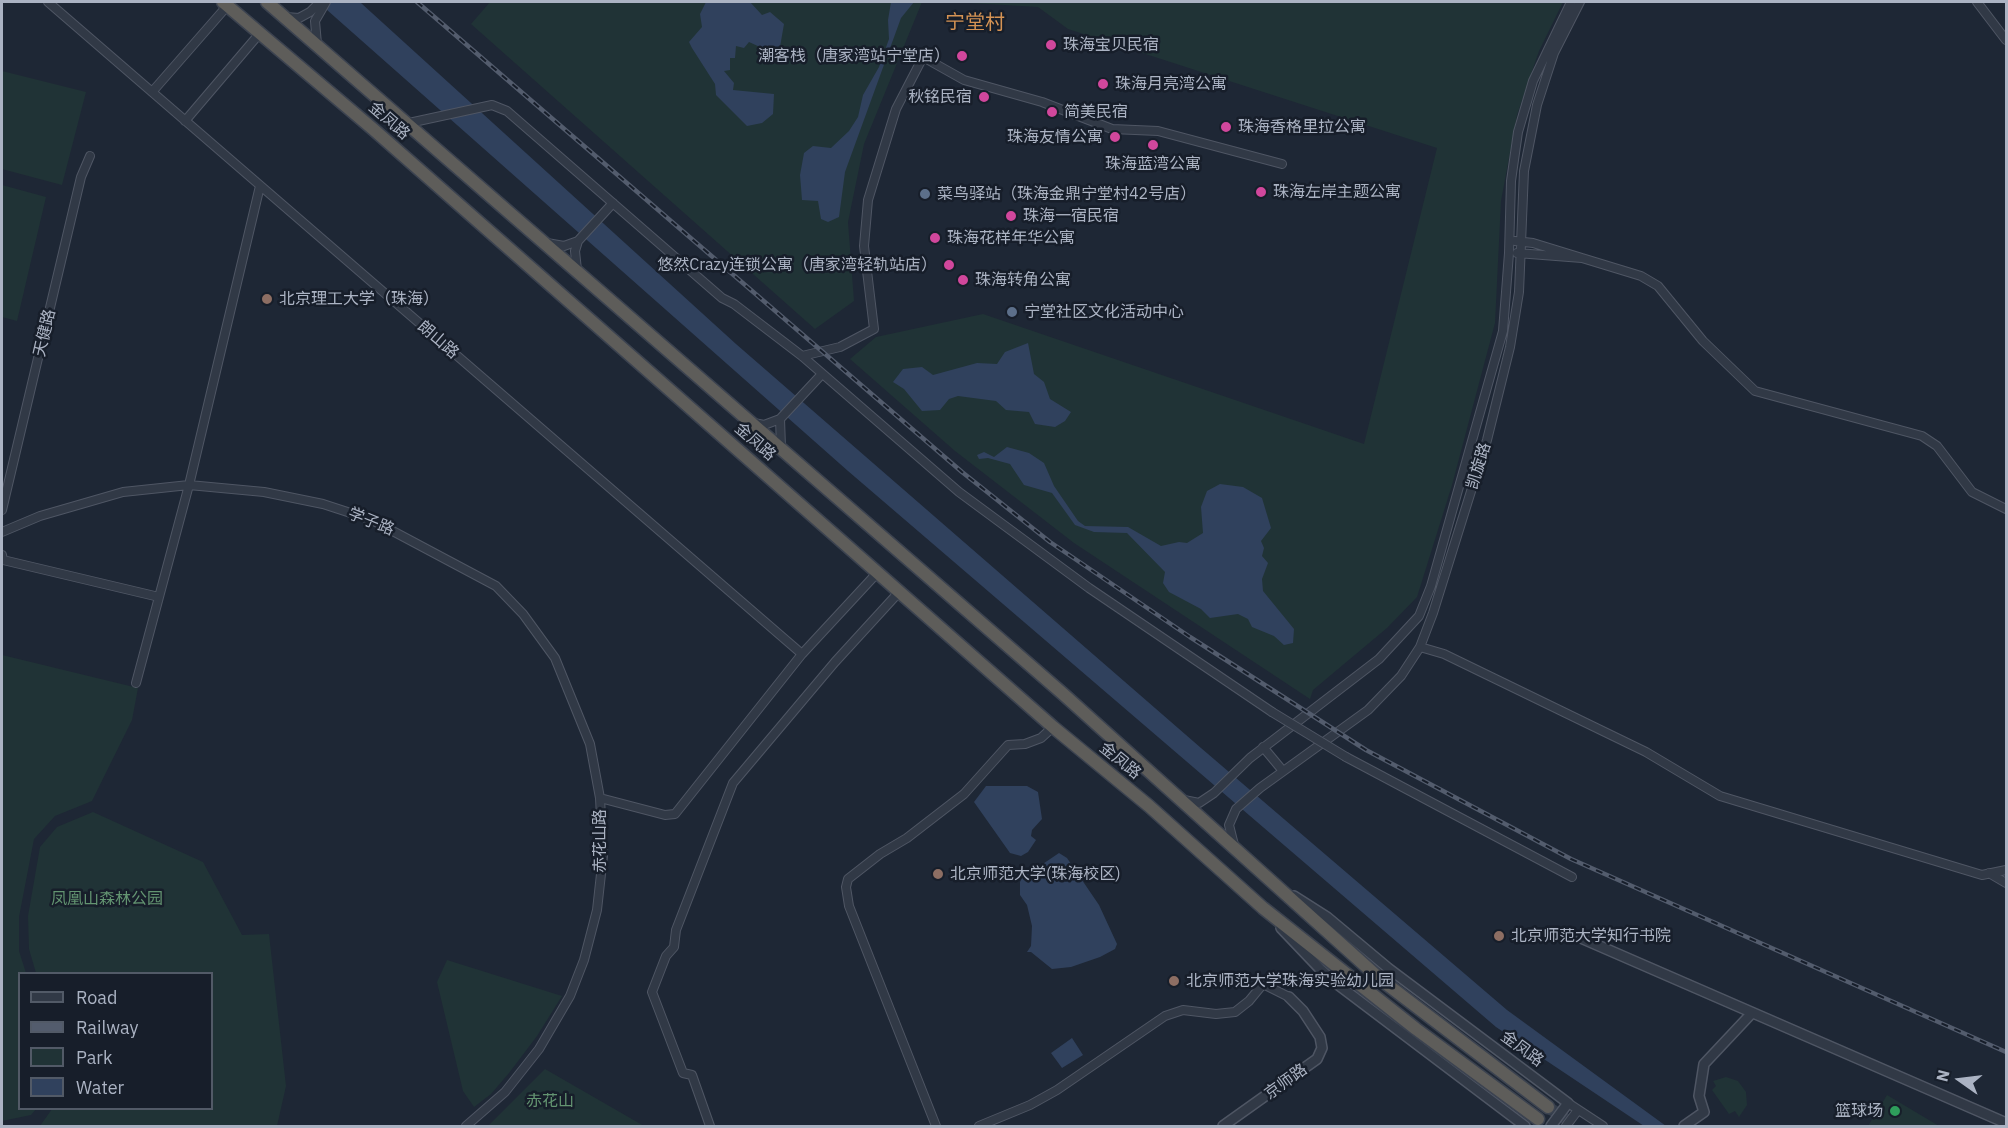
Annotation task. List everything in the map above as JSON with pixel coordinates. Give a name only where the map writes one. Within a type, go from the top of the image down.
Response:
[{"type":"highway","name":"金凤路","points":[[267,2],[409,123],[1286,891],[1380,979],[1548,1107]]},
{"type":"highway","name":"金凤路","points":[[225,3],[1053,727],[1149,806],[1263,908],[1416,1029],[1538,1119]]},
{"type":"street","name":"朗山路","points":[[48,2],[802,654]]},
{"type":"street","name":"凯旋路","points":[[1179,798],[1199,803],[1214,793],[1263,747],[1379,659],[1419,616],[1431,586],[1495,366],[1503,331],[1509,253],[1511,181],[1518,132],[1533,81],[1571,2]]},
{"type":"street","name":"凯旋路","points":[[1236,849],[1229,825],[1236,809],[1283,771],[1368,710],[1401,676],[1420,646],[1433,613],[1484,450],[1508,359],[1519,292],[1524,171],[1537,105],[1554,53],[1580,2]]},
{"type":"street","points":[[1977,2],[2007,40]]},
{"type":"street","points":[[152,92],[225,3]]},
{"type":"street","points":[[286,17],[299,18],[322,4]]},
{"type":"street","points":[[317,44],[315,21],[322,4]]},
{"type":"street","points":[[185,121],[260,33]]},
{"type":"street","points":[[802,356],[840,347],[874,329],[864,246],[868,200],[896,109],[923,57],[964,80],[1042,102],[1112,129],[1158,131],[1282,164]]},
{"type":"street","points":[[409,123],[492,105],[507,111],[722,298],[734,304],[802,356],[959,492],[1089,588],[1272,712],[1346,757],[1572,878]]},
{"type":"street","name":"天健路","points":[[2,510],[81,177],[90,156]]},
{"type":"street","points":[[136,683],[189,485],[260,186]]},
{"type":"street","points":[[579,274],[575,251],[579,240],[613,203]]},
{"type":"street","points":[[545,243],[564,246],[579,240]]},
{"type":"street","points":[[1509,241],[1555,248],[1641,276],[1658,286],[1703,341],[1755,391],[1922,436],[1937,446],[1972,492],[2007,509]]},
{"type":"street","points":[[1509,253],[1582,258]]},
{"type":"street","points":[[750,422],[764,425],[780,419],[822,374]]},
{"type":"street","points":[[780,419],[781,448]]},
{"type":"street","name":"学子路","points":[[2,532],[40,516],[123,492],[189,485],[264,492],[323,504],[372,520],[496,586],[523,614],[555,658],[590,744],[600,798]]},
{"type":"street","points":[[2,555],[3,560],[159,597]]},
{"type":"street","name":"赤花山路","points":[[466,1126],[505,1092],[539,1048],[570,996],[584,960],[597,910],[603,856],[600,798],[665,815],[675,814],[802,654],[878,572]]},
{"type":"street","points":[[710,1126],[692,1075],[683,1073],[652,992],[666,956],[674,947],[676,930],[733,783],[900,591]]},
{"type":"street","points":[[1420,646],[1444,654],[1635,747],[1720,796],[1982,875],[2007,870]]},
{"type":"street","points":[[936,1126],[849,906],[846,887],[848,879],[964,794],[997,754],[1008,745],[1025,744],[1041,738],[1053,727]]},
{"type":"street","points":[[1263,747],[1283,771]]},
{"type":"street","points":[[1989,873],[2007,883]]},
{"type":"street","name":"金凤路","points":[[1286,891],[1327,917],[1397,975],[1568,1103]]},
{"type":"street","name":"金凤路","points":[[1263,908],[1320,970],[1393,1029],[1525,1126]]},
{"type":"street","points":[[1581,938],[1751,1014],[2007,1123]]},
{"type":"street","points":[[979,1126],[1030,1106],[1165,1016],[1183,1010],[1216,1014],[1235,1012],[1249,1001],[1263,984],[1289,997]]},
{"type":"street","name":"京师路","points":[[1223,1126],[1317,1059],[1322,1048],[1320,1037],[1289,997]]},
{"type":"street","points":[[1684,1126],[1704,1112],[1699,1096],[1704,1064],[1751,1014]]},
{"type":"street","points":[[1551,1126],[1568,1103],[1603,1126]]},
{"type":"street","points":[[1566,1126],[1578,1110]]},
{"type":"green space","points":[[490,2],[922,2],[864,144],[848,222],[854,301],[815,329],[471,24]]},
{"type":"green space","points":[[953,2],[1563,2],[1539,51],[1517,115],[1501,201],[1495,323],[1452,485],[1417,597],[1387,628],[1313,690],[1310,699],[1074,543],[955,451],[850,359],[876,337],[983,314],[1364,444],[1437,148],[1068,29],[1038,7]]},
{"type":"green space","points":[[2,71],[86,92],[62,185],[2,169]]},
{"type":"green space","points":[[2,185],[46,197],[17,321],[2,317]]},
{"type":"green space","points":[[2,655],[138,688],[132,720],[92,801],[55,816],[34,839],[19,917],[19,951],[26,972],[18,972],[18,1110],[35,1110],[31,1115],[2,1121]]},
{"type":"green space","name":"凤凰山森林公园","points":[[93,812],[203,862],[242,935],[269,934],[286,1086],[277,1126],[40,1126],[51,1110],[213,1110],[213,972],[36,972],[29,949],[28,916],[40,847],[57,827]]},
{"type":"green space","points":[[447,960],[562,996],[537,1036],[509,1073],[491,1094],[474,1107],[463,1091],[437,982]]},
{"type":"green space","name":"赤花山","points":[[545,1069],[644,1126],[488,1126]]},
{"type":"green space","points":[[1726,1077],[1738,1081],[1746,1092],[1747,1105],[1739,1117],[1735,1111],[1729,1114],[1712,1090],[1716,1086],[1713,1081]]},
{"type":"green space","name":"篮球场","points":[[1887,1095],[1939,1126],[1868,1126]]},
{"type":"water","points":[[318,2],[361,3],[736,344],[1201,748],[1507,1010],[1666,1126],[1644,1126],[1496,1027],[848,471]]},
{"type":"water","points":[[706,2],[750,2],[762,15],[770,12],[784,24],[780,47],[760,47],[749,42],[744,48],[736,46],[735,58],[730,58],[730,70],[724,71],[734,83],[733,90],[774,94],[773,114],[762,123],[747,126],[716,95],[715,84],[689,42],[702,27],[700,14]]},
{"type":"water","points":[[891,2],[914,2],[901,18],[845,172],[839,217],[828,222],[821,219],[818,201],[802,200],[800,175],[804,153],[813,146],[831,148],[849,131],[858,117],[863,95],[879,67],[889,39],[888,20]]},
{"type":"water","points":[[1028,343],[1034,374],[1044,382],[1050,399],[1071,412],[1065,421],[1055,427],[1035,424],[1029,412],[1006,410],[996,401],[958,396],[949,399],[940,410],[922,411],[904,389],[893,382],[903,369],[922,367],[933,375],[977,363],[997,364],[1005,352]]},
{"type":"water","points":[[1007,447],[1029,453],[1044,463],[1054,486],[1078,521],[1085,526],[1128,527],[1161,546],[1179,542],[1187,543],[1203,533],[1201,507],[1207,491],[1220,484],[1243,487],[1262,498],[1271,528],[1261,541],[1264,548],[1262,556],[1268,563],[1262,579],[1263,591],[1294,629],[1293,643],[1284,645],[1274,636],[1252,627],[1248,619],[1238,614],[1210,618],[1201,609],[1169,592],[1163,583],[1165,572],[1127,533],[1094,532],[1075,525],[1052,493],[1024,485],[1010,464],[988,458],[979,459],[977,455],[984,452],[994,457]]},
{"type":"water","points":[[986,786],[1027,786],[1038,792],[1042,819],[1032,830],[1031,836],[1036,840],[1028,852],[1021,856],[1010,853],[974,802]]},
{"type":"water","points":[[1059,853],[1067,858],[1099,905],[1117,944],[1115,949],[1100,957],[1071,967],[1052,969],[1031,952],[1027,952],[1031,946],[1032,926],[1027,905],[1020,895],[1020,882],[1022,878]]},
{"type":"water","points":[[1072,1038],[1083,1055],[1062,1068],[1051,1053]]},
{"type":"tunnel","points":[[1548,1107],[1576,1126]]},
{"type":"railway","points":[[417,2],[962,472],[1050,542],[1190,637],[1366,750],[1571,859],[2006,1052]]},
{"type":"place","name":"珠海宝贝民宿","points":[[1051,45]]},
{"type":"place","name":"潮客栈（唐家湾站宁堂店）","points":[[962,56]]},
{"type":"place","name":"珠海月亮湾公寓","points":[[1103,84]]},
{"type":"place","name":"秋铭民宿","points":[[984,97]]},
{"type":"place","name":"简美民宿","points":[[1052,112]]},
{"type":"place","name":"珠海香格里拉公寓","points":[[1226,127]]},
{"type":"place","name":"珠海友情公寓","points":[[1115,137]]},
{"type":"place","name":"珠海蓝湾公寓","points":[[1153,145]]},
{"type":"place","name":"珠海左岸主题公寓","points":[[1261,192]]},
{"type":"place","name":"菜鸟驿站（珠海金鼎宁堂村42号店）","points":[[925,194]]},
{"type":"place","name":"珠海一宿民宿","points":[[1011,216]]},
{"type":"place","name":"珠海花样年华公寓","points":[[935,238]]},
{"type":"place","name":"悠然Crazy连锁公寓（唐家湾轻轨站店）","points":[[949,265]]},
{"type":"place","name":"珠海转角公寓","points":[[963,280]]},
{"type":"place","name":"北京理工大学（珠海）","points":[[267,299]]},
{"type":"place","name":"宁堂社区文化活动中心","points":[[1012,312]]},
{"type":"place","name":"北京师范大学(珠海校区)","points":[[938,874]]},
{"type":"place","name":"北京师范大学知行书院","points":[[1499,936]]},
{"type":"place","name":"北京师范大学珠海实验幼儿园","points":[[1174,981]]},
{"type":"place","name":"篮球场","points":[[1895,1111]]},
{"type":"district","name":"宁堂村","points":[[975,23]]}]
